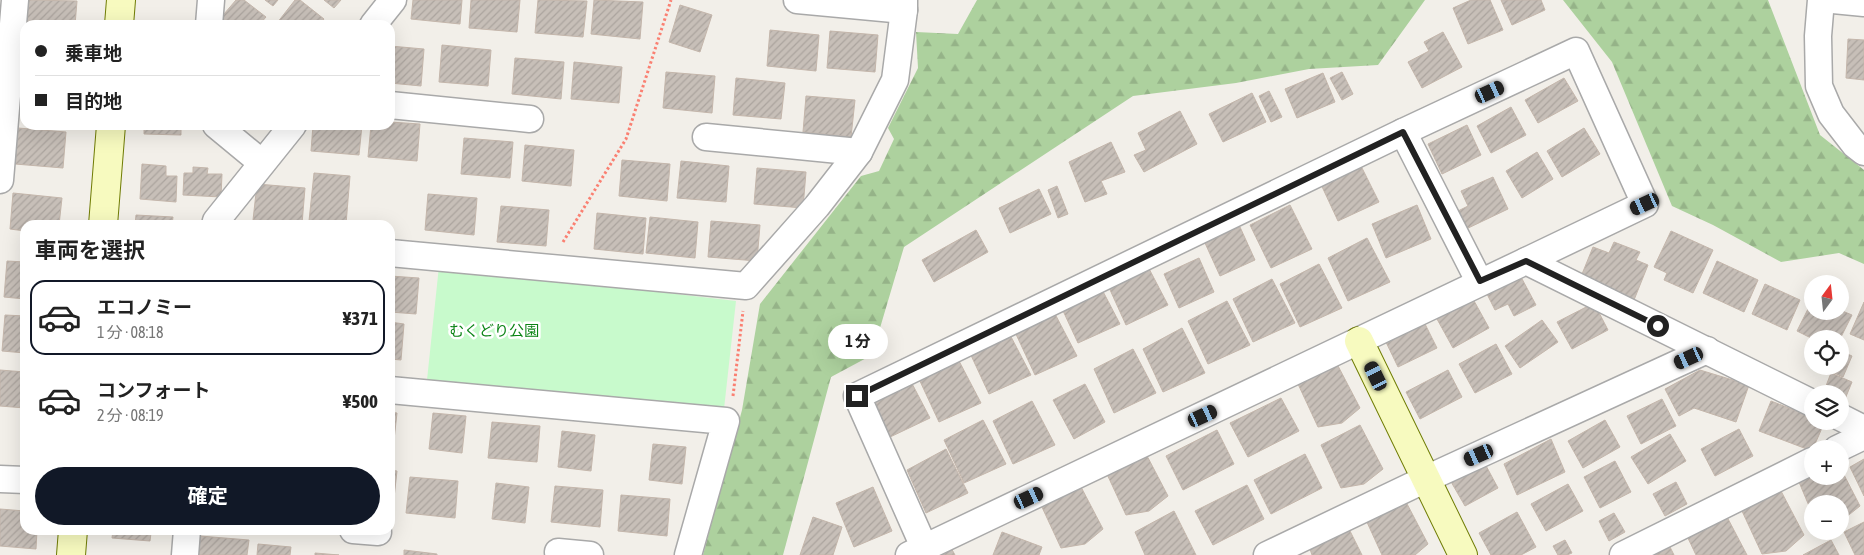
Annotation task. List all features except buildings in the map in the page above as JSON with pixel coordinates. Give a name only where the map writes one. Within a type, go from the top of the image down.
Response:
[{"type":"street","points":[[0,180],[5,52],[15,0]]},
{"type":"street","points":[[119,20],[121,0]]},
{"type":"street","points":[[209,20],[211,0]]},
{"type":"street","points":[[378,20],[393,0]]},
{"type":"street","points":[[395,253],[746,286],[817,206],[859,152],[895,80],[904,5],[797,0]]},
{"type":"street","points":[[1821,0],[1818,36],[1819,86],[1831,114],[1855,145],[1864,152]]},
{"type":"street","points":[[1833,0],[1864,3]]},
{"type":"street","points":[[1576,52],[1645,204],[1526,261],[1480,281],[1359,341],[916,551],[857,396],[1403,132],[1576,52]]},
{"type":"street","points":[[395,106],[530,119]]},
{"type":"street","points":[[103,220],[111,130]]},
{"type":"street","points":[[222,130],[262,163]]},
{"type":"street","points":[[217,220],[289,130]]},
{"type":"street","points":[[1403,132],[1480,281]]},
{"type":"street","points":[[706,137],[859,152]]},
{"type":"street","points":[[1526,261],[1804,399]]},
{"type":"street","points":[[1359,341],[1462,555]]},
{"type":"street","points":[[1267,555],[1426,479],[1707,350]]},
{"type":"street","points":[[395,390],[726,421],[688,555]]},
{"type":"street","points":[[1849,422],[1864,429]]},
{"type":"street","points":[[1849,443],[1864,436]]},
{"type":"street","points":[[1624,555],[1804,465]]},
{"type":"street","points":[[0,478],[20,480]]},
{"type":"street","points":[[71,555],[73,535]]},
{"type":"street","points":[[185,555],[187,535]]},
{"type":"street","points":[[558,552],[590,555]]},
{"type":"path","points":[[547,268],[626,138],[671,0]]},
{"type":"path","points":[[726,421],[732,404],[746,286]]},
{"type":"green space","points":[[977,0],[1425,0],[1378,65],[1309,69],[1236,83],[1133,96],[904,247],[872,355],[831,377],[783,555],[703,555],[742,410],[760,304],[861,176],[879,171],[894,139],[888,128],[918,68],[916,32],[958,34]]},
{"type":"green space","points":[[1563,0],[1768,0],[1820,135],[1864,170],[1864,264],[1839,253],[1781,262],[1713,225],[1672,206],[1612,62]]},
{"type":"green space","name":"むくどり公園","points":[[439,266],[736,301],[724,409],[427,380]]},
{"type":"route","points":[[857,396],[1403,132],[1480,281],[1526,261],[1658,326]]}]
